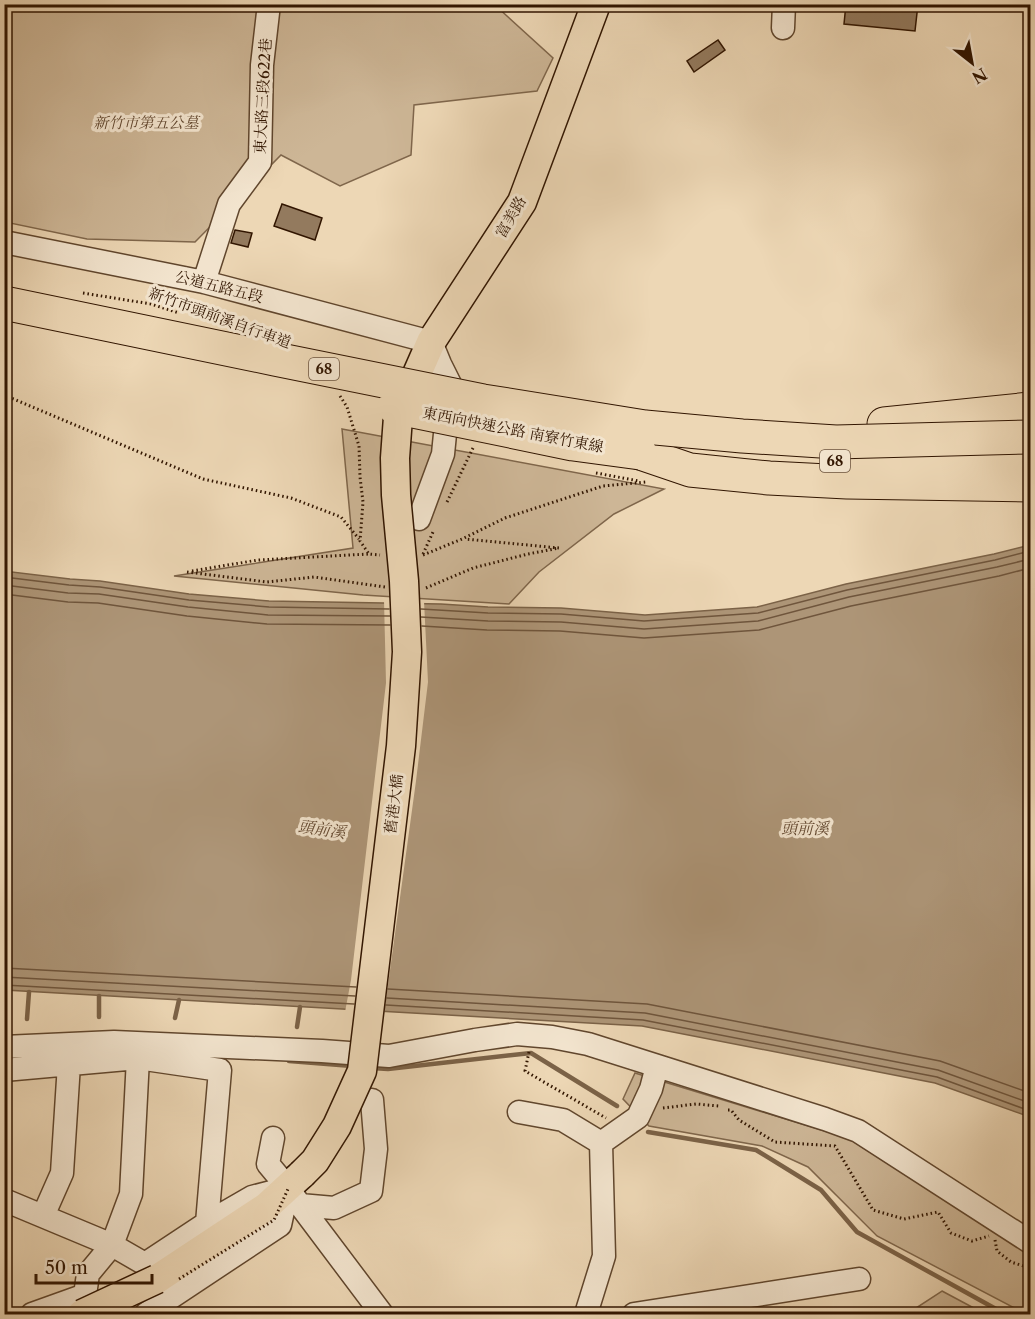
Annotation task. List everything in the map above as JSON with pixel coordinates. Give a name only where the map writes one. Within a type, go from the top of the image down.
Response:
[{"type":"highway","name":"東西向快速公路 南寮竹東線","points":[[4,303],[483,401],[644,454],[742,436],[836,442],[1030,437]]},
{"type":"highway","name":"東西向快速公路 南寮竹東線","points":[[4,325],[573,444],[644,454],[739,460],[878,461],[1030,456]]},
{"type":"highway","points":[[644,454],[778,429],[873,425],[1030,409]]},
{"type":"highway","points":[[644,454],[690,470],[769,478],[847,482],[1030,485]]},
{"type":"main road","name":"富美路","points":[[398,417],[431,342],[522,202],[596,4]]},
{"type":"main road","name":"舊港大橋","points":[[83,1305],[168,1279],[266,1207],[297,1189],[337,1126],[362,1071],[401,746],[407,652],[404,581],[396,495],[395,458],[398,417]]},
{"type":"street","name":"東大路三段622巷","points":[[204,282],[229,204],[260,162],[262,65],[269,4]]},
{"type":"street","points":[[783,28],[784,4]]},
{"type":"street","name":"公道五路五段","points":[[4,242],[204,282],[431,342]]},
{"type":"street","points":[[419,519],[443,454],[450,384],[431,342]]},
{"type":"street","points":[[4,1047],[114,1042],[389,1056],[517,1034],[552,1037],[588,1044],[858,1131],[1030,1242]]},
{"type":"street","points":[[4,1070],[138,1058],[220,1071],[207,1223]]},
{"type":"street","points":[[83,1305],[88,1274],[112,1245],[131,1194],[138,1058]]},
{"type":"street","points":[[43,1216],[63,1173],[69,1064]]},
{"type":"street","points":[[601,1143],[638,1117],[651,1089],[657,1066]]},
{"type":"street","points":[[273,1138],[268,1164],[297,1189],[334,1208],[371,1191],[376,1149],[372,1100]]},
{"type":"street","points":[[519,1112],[563,1120],[601,1143]]},
{"type":"street","points":[[586,1314],[604,1256],[601,1143]]},
{"type":"street","points":[[4,1200],[112,1245],[145,1264],[207,1223],[252,1197],[297,1189]]},
{"type":"street","points":[[146,1314],[280,1225],[297,1189]]},
{"type":"street","points":[[297,1189],[382,1314]]},
{"type":"street","points":[[634,1314],[859,1279]]},
{"type":"street","points":[[32,1314],[83,1305],[97,1314]]},
{"type":"path","name":"新竹市頭前溪自行車道","points":[[77,292],[151,304],[181,314]]},
{"type":"path","points":[[336,390],[347,407],[359,447],[363,501],[360,541]]},
{"type":"path","points":[[4,395],[203,479],[291,498],[341,517],[369,554]]},
{"type":"path","points":[[422,555],[505,518],[603,486],[644,454]]},
{"type":"path","points":[[187,572],[258,560],[390,555]]},
{"type":"path","points":[[528,1060],[525,1071],[623,1127]]},
{"type":"path","points":[[644,1105],[658,1109],[696,1104],[718,1106],[731,1110],[739,1120],[775,1142],[836,1146],[873,1210],[904,1219],[938,1212],[951,1233],[972,1241],[994,1235],[997,1251],[1011,1262],[1030,1268]]},
{"type":"path","points":[[168,1279],[274,1220],[297,1189]]},
{"type":"green space","name":"新竹市第五公墓","points":[[4,5],[496,5],[553,58],[537,91],[414,105],[411,155],[340,186],[281,155],[195,242],[87,239],[5,222]]},
{"type":"green space","points":[[342,429],[664,489],[614,514],[539,572],[509,604],[363,595],[174,576],[353,548]]},
{"type":"green space","points":[[635,1073],[848,1138],[1030,1254],[1030,1314],[1026,1314],[877,1236],[808,1167],[762,1146],[649,1126],[623,1099]]},
{"type":"green space","points":[[942,1291],[985,1314],[896,1314],[910,1312]]},
{"type":"water","name":"頭前溪","points":[[1030,545],[1030,1117],[935,1083],[642,1026],[5,990],[4,571],[100,581],[189,594],[269,601],[561,608],[645,615],[757,607],[846,584]]},
{"type":"pier","points":[[384,600],[424,601],[428,682],[384,1014],[345,1012],[351,980],[386,683]]},
{"type":"building","points":[[846,4],[918,4],[915,31],[844,24]]},
{"type":"building","points":[[718,40],[725,50],[694,72],[687,61]]},
{"type":"building","points":[[282,204],[322,218],[315,240],[274,226]]},
{"type":"building","points":[[235,230],[252,233],[248,247],[231,243]]},
{"type":"waterway","points":[[27,1019],[29,992]]},
{"type":"waterway","points":[[99,996],[99,1017]]},
{"type":"waterway","points":[[175,1018],[179,1000]]},
{"type":"waterway","points":[[297,1027],[300,1007]]},
{"type":"waterway","points":[[372,1068],[388,1069],[531,1053],[617,1106]]},
{"type":"waterway","points":[[289,1061],[352,1066]]},
{"type":"waterway","points":[[648,1132],[756,1150],[821,1190],[857,1232],[1005,1314]]}]
